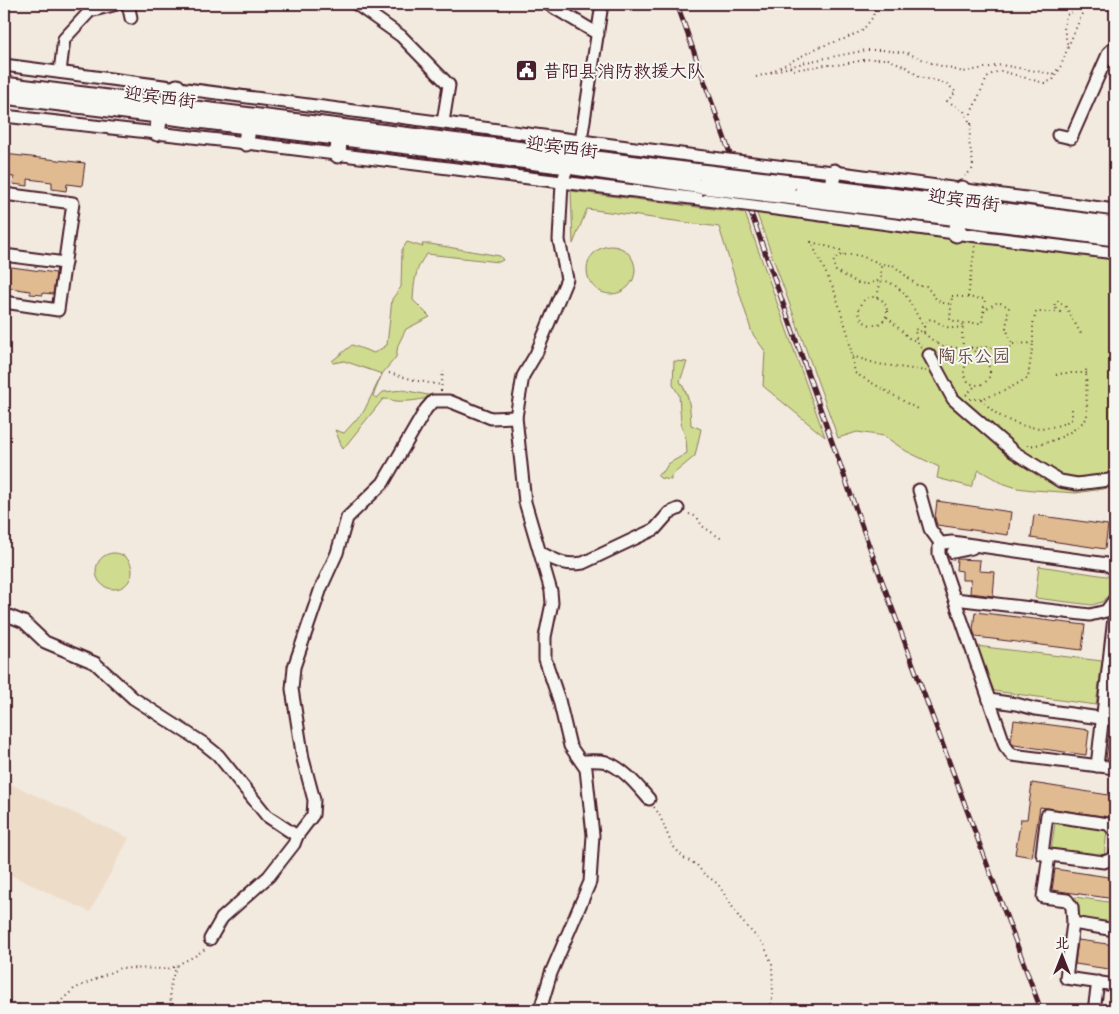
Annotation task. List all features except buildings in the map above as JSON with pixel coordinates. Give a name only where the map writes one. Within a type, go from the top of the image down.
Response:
[{"type":"main road","name":"迎宾西街","points":[[4,85],[174,106],[572,161],[703,186],[792,190],[833,202],[1115,225]]},
{"type":"main road","points":[[174,106],[177,88]]},
{"type":"main road","name":"迎宾西街","points":[[4,96],[339,138],[572,161]]},
{"type":"main road","points":[[157,133],[160,115]]},
{"type":"main road","points":[[246,143],[248,126]]},
{"type":"main road","points":[[338,155],[339,138]]},
{"type":"main road","points":[[833,202],[834,172]]},
{"type":"main road","points":[[956,234],[962,189]]},
{"type":"main road","name":"迎宾西街","points":[[959,212],[1115,238]]},
{"type":"street","points":[[60,72],[64,39],[90,12],[117,4]]},
{"type":"street","points":[[128,4],[132,18]]},
{"type":"street","points":[[356,4],[401,36],[449,85],[444,122]]},
{"type":"street","points":[[548,4],[598,34]]},
{"type":"street","points":[[540,1010],[551,973],[590,882],[593,835],[586,769],[570,746],[559,700],[545,659],[545,637],[552,603],[551,591],[525,502],[516,417],[523,376],[536,354],[567,279],[560,240],[562,183],[581,140],[602,4]]},
{"type":"street","points":[[1058,135],[1071,138],[1109,52],[1115,47]]},
{"type":"street","points":[[4,65],[1115,210]]},
{"type":"street","points":[[4,116],[246,143],[562,183],[703,186],[799,212],[833,202],[956,234],[1115,253]]},
{"type":"street","points":[[4,194],[73,203],[58,310],[4,302]]},
{"type":"street","points":[[4,255],[65,263]]},
{"type":"street","points":[[930,355],[954,398],[1014,452],[1060,481],[1077,484],[1109,480],[1115,477]]},
{"type":"street","points":[[210,939],[222,918],[268,876],[294,844],[297,836],[313,815],[314,800],[303,760],[292,690],[294,667],[321,588],[337,553],[347,518],[384,482],[426,409],[433,401],[449,400],[491,418],[516,417]]},
{"type":"street","points":[[920,490],[930,529],[941,544]]},
{"type":"street","points":[[541,553],[570,565],[583,563],[655,529],[669,513],[678,509]]},
{"type":"street","points":[[941,544],[952,542],[1107,564],[1115,570]]},
{"type":"street","points":[[941,544],[939,546],[939,554],[1005,746],[1012,754],[1115,768]]},
{"type":"street","points":[[954,552],[978,546]]},
{"type":"street","points":[[955,599],[1090,615],[1106,611],[1115,600]]},
{"type":"street","points":[[1097,766],[1102,718],[1112,664],[1115,609]]},
{"type":"street","points":[[4,614],[24,622],[45,642],[95,663],[133,698],[218,755],[267,816],[297,836]]},
{"type":"street","points":[[989,700],[1035,709],[1115,720]]},
{"type":"street","points":[[581,761],[604,762],[622,772],[631,778],[649,799]]},
{"type":"street","points":[[1115,831],[1108,824],[1047,815],[1042,854],[1104,862],[1114,858],[1115,855]]},
{"type":"street","points":[[1049,855],[1043,897],[1067,900],[1072,907],[1073,923],[1066,978],[1115,985]]},
{"type":"street","points":[[1073,923],[1115,930]]},
{"type":"street","points":[[1094,1010],[1098,982]]},
{"type":"path","points":[[769,72],[819,47],[862,31],[873,17],[875,4]]},
{"type":"path","points":[[962,189],[961,178],[972,170],[973,163],[969,142],[971,113],[987,78],[993,73],[1001,72],[1044,83],[1053,80],[1085,11]]},
{"type":"path","points":[[1068,47],[1064,29],[1066,16],[1072,13]]},
{"type":"path","points":[[756,77],[790,66],[867,50],[908,53],[934,64],[963,72],[1001,66],[1053,74],[1061,66]]},
{"type":"path","points":[[790,66],[793,70],[888,59],[908,68],[919,76],[946,84],[956,92],[947,101],[964,111],[971,125]]},
{"type":"path","points":[[968,297],[977,236]]},
{"type":"path","points":[[843,255],[840,250],[811,242],[834,290],[848,334],[855,373],[919,410]]},
{"type":"path","points":[[924,327],[905,294],[889,282],[881,280],[868,284],[858,283],[836,271],[833,263],[838,256],[865,257],[881,265],[893,265],[918,286],[926,286],[934,299],[943,304],[952,304]]},
{"type":"path","points":[[877,297],[881,280],[881,265]]},
{"type":"path","points":[[952,296],[985,299],[982,323],[964,324],[950,320],[952,304],[952,296]]},
{"type":"path","points":[[868,297],[877,297],[884,301],[888,308],[887,317],[882,323],[874,326],[865,324],[860,318],[858,309],[868,297]]},
{"type":"path","points":[[971,348],[989,365],[991,374],[985,382],[976,385],[963,398],[981,400],[1028,378],[1033,324],[1036,312],[1060,312],[1054,307],[1054,303],[1058,301],[1066,307],[1081,334]]},
{"type":"path","points":[[983,313],[998,302],[1009,307],[1006,328],[1012,344]]},
{"type":"path","points":[[887,317],[910,340],[917,341]]},
{"type":"path","points":[[924,333],[927,320],[932,319],[949,329],[955,329],[964,324]]},
{"type":"path","points":[[963,349],[962,330],[964,324]]},
{"type":"path","points":[[915,329],[924,333],[938,344],[949,349],[930,355],[924,351],[914,334],[915,329]]},
{"type":"path","points":[[938,344],[963,349],[1010,348],[1012,344],[1032,343]]},
{"type":"path","points":[[852,356],[898,368],[938,371]]},
{"type":"path","points":[[976,385],[968,382],[964,374],[966,365],[972,360],[981,359]]},
{"type":"path","points":[[1014,452],[1017,447],[1041,445],[1073,432],[1087,418],[1086,367]]},
{"type":"path","points":[[442,401],[443,371]]},
{"type":"path","points":[[389,373],[441,386]]},
{"type":"path","points":[[1056,375],[1087,374]]},
{"type":"path","points":[[981,400],[1001,417],[1028,427],[1045,429],[1064,424],[1072,419],[1072,410]]},
{"type":"path","points":[[678,509],[696,517],[702,526],[722,539]]},
{"type":"path","points":[[649,799],[659,814],[672,845],[684,858],[697,865],[703,873],[718,884],[740,919],[764,945],[772,964],[774,994],[770,1010]]},
{"type":"path","points":[[51,1010],[74,989],[120,968],[159,969],[177,966],[205,949],[210,939]]},
{"type":"path","points":[[174,1010],[171,1003],[170,980],[177,966]]},
{"type":"path","points":[[4,1001],[33,1010]]},
{"type":"shaded area","points":[[4,781],[129,838],[90,912],[4,872]]},
{"type":"green space","points":[[571,191],[745,213],[825,437],[763,386],[765,351],[752,333],[719,227],[587,209],[573,244]]},
{"type":"green space","name":"陶乐公园","points":[[756,211],[846,225],[1115,259],[1115,487],[1076,493],[1017,488],[1002,483],[979,470],[971,487],[937,478],[939,467],[906,451],[884,436],[857,432],[838,438]]},
{"type":"green space","points":[[407,242],[423,247],[422,244],[430,244],[500,256],[503,260],[499,262],[427,254],[418,270],[413,300],[430,317],[406,329],[398,345],[396,357],[382,374],[344,361],[333,363],[332,361],[352,345],[374,353],[387,345],[392,299],[401,287],[402,250]]},
{"type":"green space","points":[[611,246],[620,248],[628,253],[633,261],[635,270],[633,279],[628,287],[620,292],[611,294],[602,292],[594,287],[589,279],[587,270],[589,261],[594,253],[602,248]]},
{"type":"green space","points":[[674,361],[687,362],[680,381],[689,402],[691,425],[701,429],[695,456],[671,476],[671,480],[660,478],[657,475],[664,471],[668,464],[687,453],[686,439],[681,423],[679,395],[673,385]]},
{"type":"green space","points":[[382,374],[373,396],[377,398],[383,392],[403,390],[433,396],[420,400],[405,401],[383,399],[343,449],[335,430],[344,433],[364,411]]},
{"type":"green space","points":[[114,553],[126,559],[132,571],[126,583],[114,589],[102,583],[96,571],[102,559]]},
{"type":"green space","points":[[1039,566],[1113,577],[1115,579],[1115,588],[1102,602],[1092,605],[1035,598]]},
{"type":"green space","points":[[976,646],[1102,661],[1096,705],[994,691]]},
{"type":"green space","points":[[1055,823],[1107,830],[1104,858],[1051,851]]},
{"type":"green space","points":[[1075,897],[1115,903],[1115,923],[1072,918]]},
{"type":"railway","points":[[677,4],[864,532],[1041,1010]]},
{"type":"place","name":"昔阳县消防救援大队","points":[[527,71]]}]
